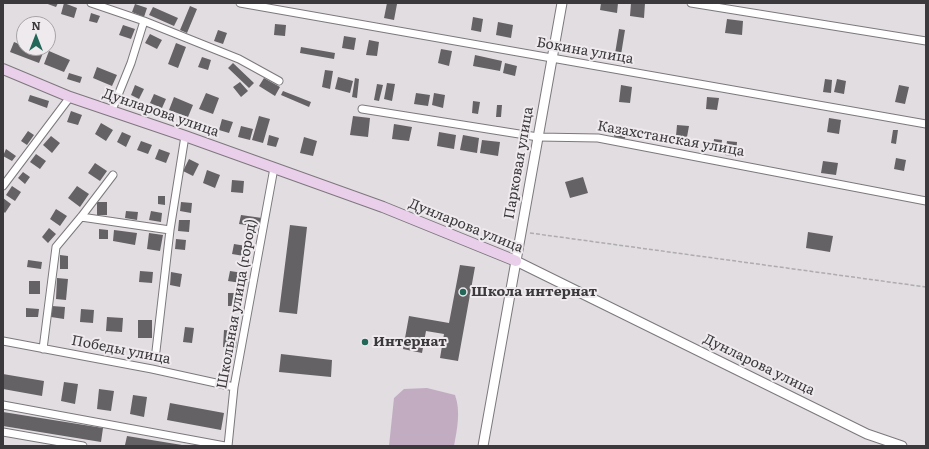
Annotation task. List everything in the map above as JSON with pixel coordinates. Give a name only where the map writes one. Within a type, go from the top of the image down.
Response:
[{"type":"main road","name":"Дунларова улица","points":[[3,69],[70,97],[112,110],[384,207],[516,261]]},
{"type":"street","points":[[91,3],[239,59],[279,80]]},
{"type":"street","name":"Бокина улица","points":[[240,3],[926,124]]},
{"type":"street","name":"Парковая улица","points":[[483,446],[562,3]]},
{"type":"street","points":[[691,3],[926,41]]},
{"type":"street","points":[[112,110],[131,63],[144,22]]},
{"type":"street","points":[[3,186],[70,97]]},
{"type":"street","name":"Казахстанская улица","points":[[362,109],[538,137],[598,138],[926,200]]},
{"type":"street","points":[[156,351],[170,230],[185,136]]},
{"type":"street","name":"Школьная улица (город)","points":[[228,446],[234,387],[274,168]]},
{"type":"street","points":[[43,349],[56,247],[113,176]]},
{"type":"street","points":[[81,217],[170,230]]},
{"type":"street","name":"Дунларова улица","points":[[516,261],[867,434],[902,446]]},
{"type":"street","name":"Победы улица","points":[[3,341],[152,369],[234,387]]},
{"type":"street","points":[[3,405],[225,446]]},
{"type":"street","points":[[3,432],[83,446]]},
{"type":"path","points":[[522,231],[926,287]]},
{"type":"shaded area","points":[[427,388],[455,395],[458,414],[454,446],[389,446],[394,398],[404,389]]},
{"type":"building","points":[[45,3],[58,3],[56,7]]},
{"type":"building","points":[[64,3],[77,8],[74,18],[61,14]]},
{"type":"building","points":[[387,3],[397,4],[394,20],[384,18]]},
{"type":"building","points":[[601,3],[618,3],[617,13],[600,10]]},
{"type":"building","points":[[631,3],[645,3],[644,18],[630,16]]},
{"type":"building","points":[[135,4],[147,8],[144,17],[132,12]]},
{"type":"building","points":[[190,6],[197,9],[187,33],[180,30]]},
{"type":"building","points":[[153,7],[178,18],[174,26],[149,15]]},
{"type":"building","points":[[91,13],[100,16],[97,23],[89,21]]},
{"type":"building","points":[[473,17],[483,19],[481,32],[471,30]]},
{"type":"building","points":[[727,19],[743,21],[742,35],[725,33]]},
{"type":"building","points":[[498,22],[513,25],[511,38],[496,35]]},
{"type":"building","points":[[275,24],[286,25],[285,36],[274,35]]},
{"type":"building","points":[[123,25],[135,29],[131,39],[119,35]]},
{"type":"building","points":[[619,29],[625,30],[620,61],[614,60]]},
{"type":"building","points":[[218,30],[227,33],[223,44],[214,41]]},
{"type":"building","points":[[150,34],[162,40],[157,49],[145,43]]},
{"type":"building","points":[[344,36],[356,38],[354,50],[342,48]]},
{"type":"building","points":[[369,40],[379,42],[377,56],[366,55]]},
{"type":"building","points":[[14,42],[16,43],[16,54],[10,52]]},
{"type":"building","points":[[176,43],[186,47],[178,68],[168,64]]},
{"type":"building","points":[[301,47],[335,53],[334,59],[300,53]]},
{"type":"building","points":[[441,49],[452,51],[449,66],[438,63]]},
{"type":"building","points":[[56,54],[70,60],[64,72],[44,64],[47,56],[56,56]]},
{"type":"building","points":[[475,55],[502,61],[500,71],[473,66]]},
{"type":"building","points":[[21,56],[42,56],[39,63]]},
{"type":"building","points":[[202,57],[211,60],[208,70],[198,67]]},
{"type":"building","points":[[233,63],[254,83],[249,88],[228,68]]},
{"type":"building","points":[[505,63],[517,66],[515,76],[503,73]]},
{"type":"building","points":[[97,67],[117,75],[112,86],[93,78]]},
{"type":"building","points":[[325,70],[333,71],[330,89],[322,87]]},
{"type":"building","points":[[69,73],[82,77],[80,83],[67,79]]},
{"type":"building","points":[[338,77],[353,81],[350,93],[335,89]]},
{"type":"building","points":[[264,78],[280,87],[275,96],[259,86]]},
{"type":"building","points":[[355,78],[359,79],[357,98],[352,97]]},
{"type":"building","points":[[825,79],[832,80],[831,93],[823,92]]},
{"type":"building","points":[[837,79],[846,81],[844,94],[834,92]]},
{"type":"building","points":[[240,82],[248,91],[241,97],[233,87]]},
{"type":"building","points":[[387,83],[395,84],[392,101],[384,99]]},
{"type":"building","points":[[377,84],[383,85],[379,101],[374,100]]},
{"type":"building","points":[[135,85],[144,89],[139,99],[131,95]]},
{"type":"building","points":[[621,85],[632,87],[630,103],[619,102]]},
{"type":"building","points":[[899,85],[909,87],[905,104],[895,102]]},
{"type":"building","points":[[283,91],[311,102],[309,107],[281,95]]},
{"type":"building","points":[[206,93],[219,98],[213,114],[199,109]]},
{"type":"building","points":[[416,93],[430,95],[428,106],[414,104]]},
{"type":"building","points":[[434,93],[445,95],[443,108],[432,105]]},
{"type":"building","points":[[154,94],[166,99],[162,108],[150,103]]},
{"type":"building","points":[[30,95],[49,101],[47,108],[28,101]]},
{"type":"building","points":[[174,97],[193,105],[188,117],[169,110]]},
{"type":"building","points":[[707,97],[719,98],[717,110],[706,109]]},
{"type":"building","points":[[473,101],[480,102],[478,114],[472,113]]},
{"type":"building","points":[[497,105],[502,105],[501,117],[496,117]]},
{"type":"building","points":[[71,111],[82,115],[78,125],[67,122]]},
{"type":"building","points":[[259,116],[270,119],[263,143],[252,140]]},
{"type":"building","points":[[353,116],[370,118],[368,137],[350,135]]},
{"type":"building","points":[[829,118],[841,120],[839,134],[827,132]]},
{"type":"building","points":[[222,119],[233,122],[229,133],[219,130]]},
{"type":"building","points":[[101,123],[113,130],[106,141],[95,134]]},
{"type":"building","points":[[394,124],[412,127],[409,141],[392,139]]},
{"type":"building","points":[[677,125],[689,126],[687,137],[676,136]]},
{"type":"building","points":[[241,126],[253,129],[250,140],[238,137]]},
{"type":"building","points":[[615,126],[626,127],[625,139],[614,138]]},
{"type":"building","points":[[893,130],[898,130],[896,144],[891,143]]},
{"type":"building","points":[[28,131],[34,135],[27,145],[21,141]]},
{"type":"building","points":[[122,132],[131,136],[126,147],[117,142]]},
{"type":"building","points":[[439,132],[456,135],[454,149],[437,146]]},
{"type":"building","points":[[269,135],[279,138],[276,147],[267,145]]},
{"type":"building","points":[[463,135],[479,138],[477,153],[460,150]]},
{"type":"building","points":[[51,136],[60,143],[52,153],[43,145]]},
{"type":"building","points":[[304,137],[317,141],[313,156],[300,153]]},
{"type":"building","points":[[714,139],[722,140],[721,149],[713,148]]},
{"type":"building","points":[[482,140],[500,142],[498,156],[480,153]]},
{"type":"building","points":[[141,141],[152,145],[148,154],[137,150]]},
{"type":"building","points":[[727,141],[737,142],[736,156],[725,155]]},
{"type":"building","points":[[6,149],[16,156],[12,161],[3,156]]},
{"type":"building","points":[[159,149],[170,153],[166,163],[155,159]]},
{"type":"building","points":[[36,154],[46,161],[40,169],[30,162]]},
{"type":"building","points":[[896,158],[906,160],[904,171],[894,169]]},
{"type":"building","points":[[189,159],[199,164],[193,176],[183,171]]},
{"type":"building","points":[[823,161],[838,163],[836,175],[821,173]]},
{"type":"building","points":[[95,163],[107,171],[100,181],[88,173]]},
{"type":"building","points":[[207,170],[220,175],[215,188],[203,183]]},
{"type":"building","points":[[23,172],[30,177],[25,184],[18,178]]},
{"type":"building","points":[[583,177],[588,193],[570,198],[565,182]]},
{"type":"building","points":[[232,180],[244,181],[243,193],[231,192]]},
{"type":"building","points":[[12,186],[21,192],[15,201],[6,195]]},
{"type":"building","points":[[77,186],[89,194],[80,207],[68,198]]},
{"type":"building","points":[[158,196],[165,196],[165,205],[158,204]]},
{"type":"building","points":[[3,198],[11,204],[5,213],[3,211]]},
{"type":"building","points":[[97,202],[107,202],[107,215],[97,215]]},
{"type":"building","points":[[181,202],[192,203],[191,213],[180,211]]},
{"type":"building","points":[[56,209],[67,216],[60,226],[50,219]]},
{"type":"building","points":[[126,211],[138,212],[137,220],[125,218]]},
{"type":"building","points":[[151,211],[162,213],[161,222],[149,220]]},
{"type":"building","points":[[241,215],[262,218],[260,227],[239,224]]},
{"type":"building","points":[[179,220],[190,220],[189,232],[178,231]]},
{"type":"building","points":[[290,225],[307,227],[297,314],[279,312]]},
{"type":"building","points":[[49,228],[56,234],[48,243],[42,237]]},
{"type":"building","points":[[99,229],[108,230],[108,239],[99,239]]},
{"type":"building","points":[[114,230],[137,233],[135,245],[113,241]]},
{"type":"building","points":[[808,232],[833,236],[830,252],[806,248]]},
{"type":"building","points":[[149,233],[163,235],[160,251],[147,249]]},
{"type":"building","points":[[176,239],[186,240],[185,250],[175,249]]},
{"type":"building","points":[[234,244],[246,246],[244,256],[232,254]]},
{"type":"building","points":[[60,255],[68,256],[68,269],[60,269]]},
{"type":"building","points":[[28,260],[42,262],[41,269],[27,267]]},
{"type":"building","name":"Школа интернат","points":[[460,265],[475,267],[458,361],[440,358],[444,334],[426,331],[422,353],[403,349],[409,316],[449,323]]},
{"type":"building","points":[[140,271],[153,272],[152,283],[139,282]]},
{"type":"building","points":[[230,271],[243,273],[241,283],[228,281]]},
{"type":"building","points":[[171,272],[182,274],[180,287],[170,285]]},
{"type":"building","points":[[57,278],[68,279],[66,300],[56,299]]},
{"type":"building","points":[[29,281],[40,281],[40,294],[29,294]]},
{"type":"building","points":[[228,293],[237,293],[236,306],[228,306]]},
{"type":"building","points":[[52,306],[65,307],[64,319],[51,317]]},
{"type":"building","points":[[26,308],[39,309],[38,317],[26,317]]},
{"type":"building","points":[[81,309],[94,310],[93,323],[80,322]]},
{"type":"building","points":[[107,317],[123,318],[122,332],[106,331]]},
{"type":"building","points":[[138,320],[152,320],[152,338],[138,338]]},
{"type":"building","points":[[185,327],[194,328],[192,343],[183,342]]},
{"type":"building","points":[[224,330],[237,331],[236,348],[223,347]]},
{"type":"building","points":[[281,354],[332,360],[331,377],[279,372]]},
{"type":"building","points":[[3,374],[44,381],[42,396],[3,389]]},
{"type":"building","points":[[64,382],[78,384],[75,404],[61,401]]},
{"type":"building","points":[[99,389],[114,391],[111,411],[97,409]]},
{"type":"building","points":[[133,395],[147,397],[144,417],[130,414]]},
{"type":"building","points":[[170,403],[224,413],[221,430],[167,420]]},
{"type":"building","points":[[3,412],[103,428],[101,442],[3,426]]},
{"type":"building","points":[[127,436],[182,445],[182,446],[125,445]]},
{"type":"place","name":"Школа интернат","points":[[463,292]]},
{"type":"place","name":"Интернат","points":[[365,342]]}]
